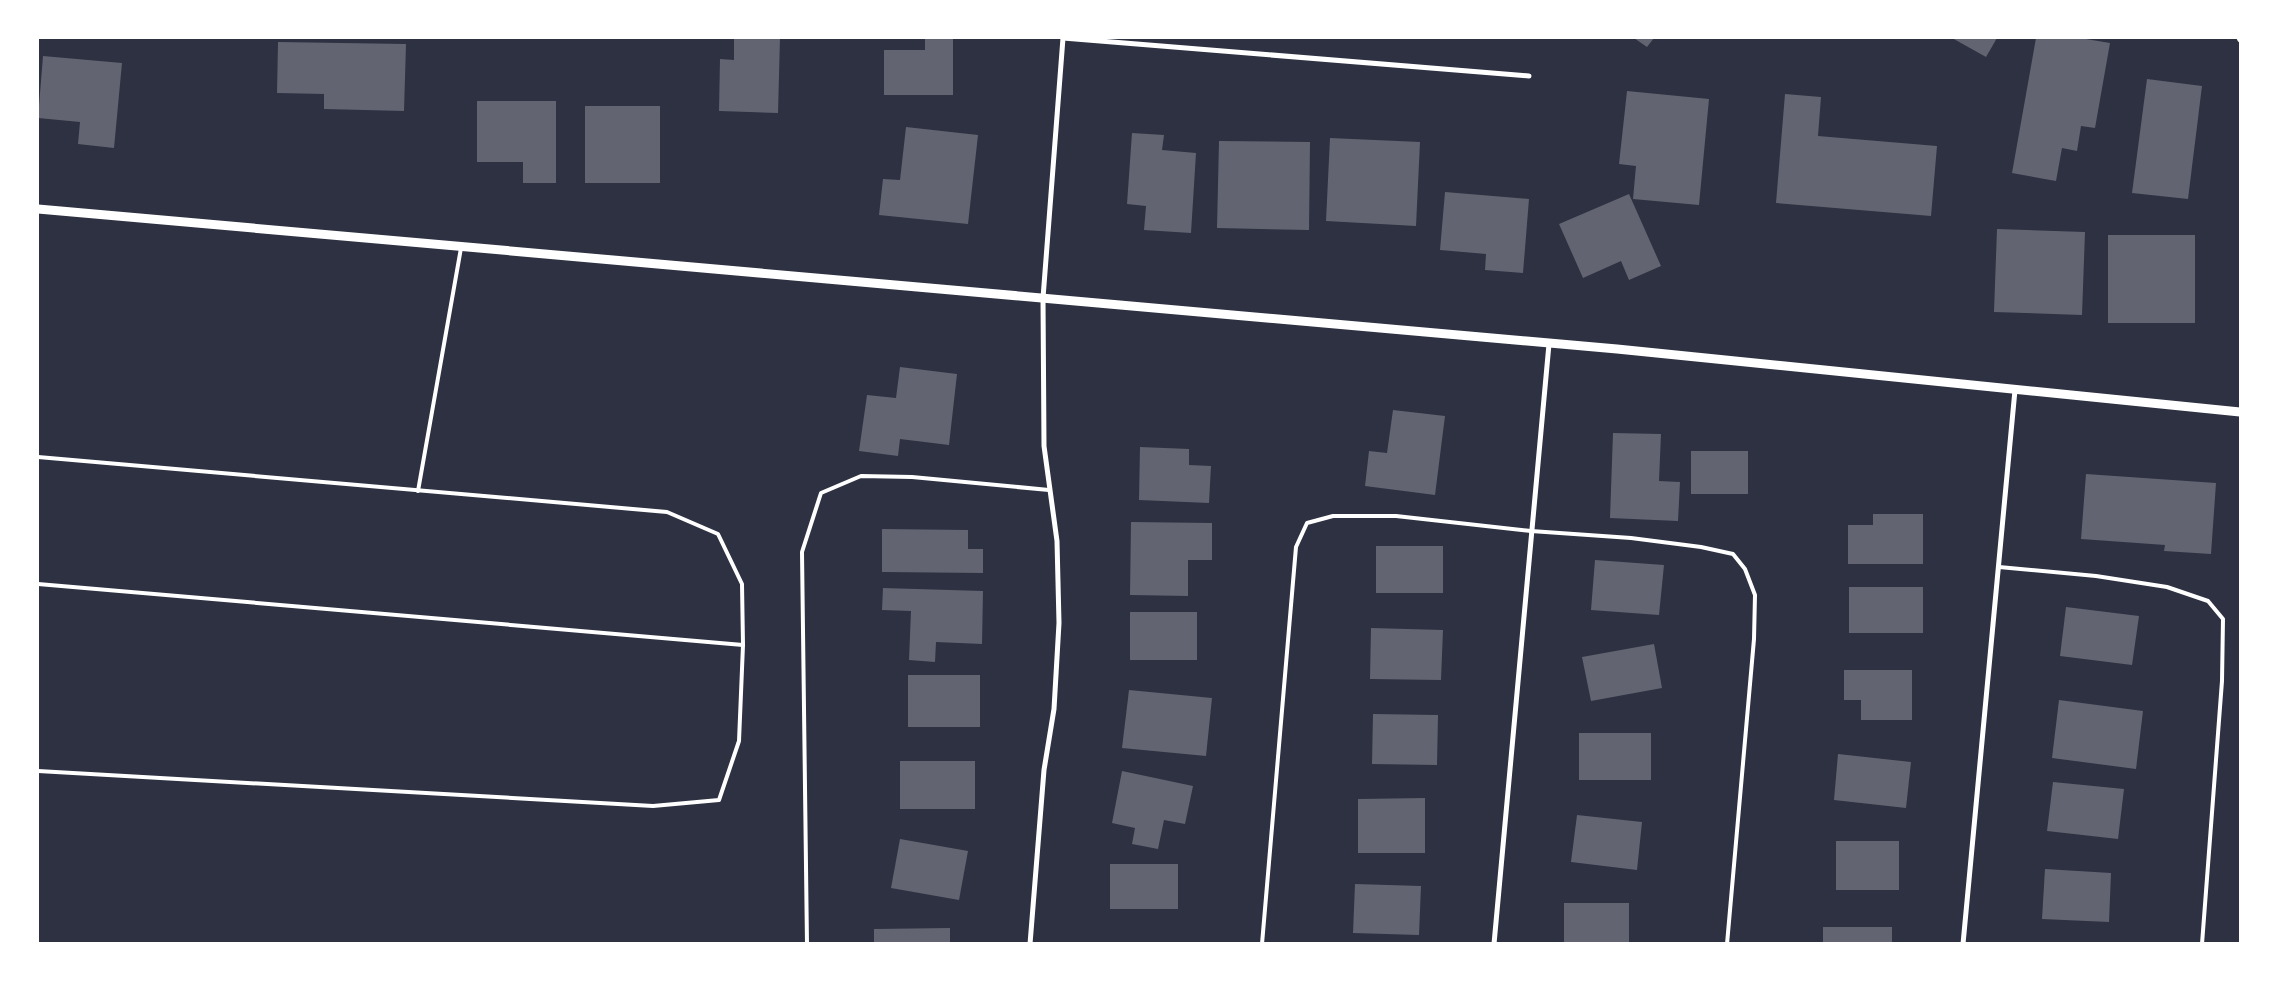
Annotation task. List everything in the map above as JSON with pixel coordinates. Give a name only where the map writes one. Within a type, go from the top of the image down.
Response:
[{"type":"street","points":[[1030,944],[1044,770],[1054,709],[1059,623],[1057,541],[1044,446],[1043,298],[1063,38],[1529,76]]},
{"type":"street","points":[[38,209],[1549,344],[2240,412]]},
{"type":"street","points":[[1494,944],[1549,344]]},
{"type":"street","points":[[1963,944],[2015,390]]},
{"type":"lane","points":[[418,491],[461,248]]},
{"type":"lane","points":[[38,457],[667,512],[718,534],[742,584],[743,645],[739,741],[719,800],[653,806],[38,771]]},
{"type":"lane","points":[[806,944],[802,552],[821,493],[861,476],[912,477],[1050,490]]},
{"type":"lane","points":[[1262,944],[1296,547],[1307,524],[1333,516],[1396,516],[1531,531],[1631,538],[1702,547],[1733,554],[1745,569],[1754,595],[1754,639],[1727,944]]},
{"type":"lane","points":[[1998,567],[2096,576],[2167,587],[2208,601],[2223,619],[2222,681],[2202,944]]},
{"type":"lane","points":[[38,584],[743,645]]},
{"type":"building","points":[[734,38],[780,38],[778,113],[719,111],[720,59],[734,60]]},
{"type":"building","points":[[925,38],[953,38],[953,95],[884,95],[884,50],[925,50]]},
{"type":"building","points":[[1634,38],[1654,38],[1647,47]]},
{"type":"building","points":[[1952,38],[1997,38],[1986,57]]},
{"type":"building","points":[[2036,38],[2080,38],[2110,43],[2095,128],[2081,126],[2077,151],[2062,148],[2056,181],[2012,173]]},
{"type":"building","points":[[278,42],[406,44],[404,111],[324,109],[324,94],[277,93]]},
{"type":"building","points":[[43,56],[122,63],[114,148],[78,144],[80,122],[38,118]]},
{"type":"building","points":[[2147,79],[2202,86],[2188,199],[2132,193]]},
{"type":"building","points":[[1627,91],[1709,99],[1699,205],[1633,199],[1636,166],[1619,164]]},
{"type":"building","points":[[1785,94],[1821,97],[1818,136],[1937,146],[1931,216],[1776,203]]},
{"type":"building","points":[[477,101],[556,101],[556,183],[523,183],[523,162],[477,162]]},
{"type":"building","points":[[585,106],[660,106],[660,183],[585,183]]},
{"type":"building","points":[[906,127],[978,135],[968,224],[879,215],[883,179],[900,180]]},
{"type":"building","points":[[1132,133],[1164,135],[1162,150],[1196,153],[1191,233],[1144,230],[1146,206],[1127,204]]},
{"type":"building","points":[[1330,138],[1420,142],[1416,226],[1326,221]]},
{"type":"building","points":[[1219,141],[1310,142],[1309,230],[1217,228]]},
{"type":"building","points":[[1445,192],[1529,199],[1523,273],[1485,270],[1486,254],[1440,250]]},
{"type":"building","points":[[1629,194],[1661,266],[1629,280],[1621,261],[1583,278],[1559,224]]},
{"type":"building","points":[[1997,229],[2085,232],[2082,315],[1994,312]]},
{"type":"building","points":[[2108,235],[2195,235],[2195,323],[2108,323]]},
{"type":"building","points":[[900,367],[957,374],[949,445],[900,439],[898,456],[859,451],[867,395],[896,398]]},
{"type":"building","points":[[1393,410],[1445,416],[1435,495],[1365,486],[1369,451],[1387,453]]},
{"type":"building","points":[[1613,433],[1661,434],[1659,481],[1680,482],[1678,521],[1610,518]]},
{"type":"building","points":[[1140,447],[1189,449],[1189,465],[1211,466],[1209,503],[1139,500]]},
{"type":"building","points":[[1691,451],[1748,451],[1748,494],[1691,494]]},
{"type":"building","points":[[2086,474],[2216,483],[2211,554],[2164,551],[2165,545],[2081,539]]},
{"type":"building","points":[[1873,514],[1923,514],[1923,564],[1848,564],[1848,525],[1873,525]]},
{"type":"building","points":[[1131,522],[1212,523],[1212,560],[1188,560],[1188,596],[1130,595]]},
{"type":"building","points":[[882,529],[968,530],[968,549],[983,549],[983,573],[882,572]]},
{"type":"building","points":[[1376,546],[1443,546],[1443,593],[1376,593]]},
{"type":"building","points":[[1595,560],[1664,565],[1659,615],[1591,610]]},
{"type":"building","points":[[1849,587],[1923,587],[1923,633],[1849,633]]},
{"type":"building","points":[[883,588],[983,591],[982,644],[936,642],[935,662],[909,660],[911,611],[882,610]]},
{"type":"building","points":[[2066,607],[2139,616],[2132,665],[2060,656]]},
{"type":"building","points":[[1130,612],[1197,612],[1197,660],[1130,660]]},
{"type":"building","points":[[1371,628],[1443,630],[1441,680],[1370,679]]},
{"type":"building","points":[[1654,644],[1662,688],[1591,701],[1582,657]]},
{"type":"building","points":[[1844,670],[1912,670],[1912,720],[1861,720],[1861,700],[1844,700]]},
{"type":"building","points":[[908,675],[980,675],[980,727],[908,727]]},
{"type":"building","points":[[1129,690],[1212,698],[1206,756],[1122,748]]},
{"type":"building","points":[[2059,700],[2143,711],[2136,769],[2052,758]]},
{"type":"building","points":[[1373,714],[1438,715],[1437,765],[1372,764]]},
{"type":"building","points":[[1579,733],[1651,733],[1651,780],[1579,780]]},
{"type":"building","points":[[1838,754],[1911,762],[1906,808],[1834,800]]},
{"type":"building","points":[[900,761],[975,761],[975,809],[900,809]]},
{"type":"building","points":[[1122,771],[1193,786],[1185,824],[1164,820],[1158,849],[1132,844],[1135,828],[1112,823]]},
{"type":"building","points":[[2053,782],[2124,789],[2118,839],[2047,831]]},
{"type":"building","points":[[1425,798],[1425,853],[1358,853],[1358,799]]},
{"type":"building","points":[[1577,815],[1642,822],[1637,870],[1571,862]]},
{"type":"building","points":[[900,839],[968,851],[959,900],[891,888]]},
{"type":"building","points":[[1836,841],[1899,841],[1899,890],[1836,890]]},
{"type":"building","points":[[1110,864],[1178,864],[1178,909],[1110,909]]},
{"type":"building","points":[[2045,869],[2111,873],[2109,922],[2042,919]]},
{"type":"building","points":[[1355,884],[1421,886],[1419,935],[1353,933]]},
{"type":"building","points":[[1564,903],[1629,903],[1629,944],[1564,944]]},
{"type":"building","points":[[1823,927],[1892,927],[1892,944],[1823,944]]},
{"type":"building","points":[[950,928],[950,944],[874,944],[874,929]]}]
